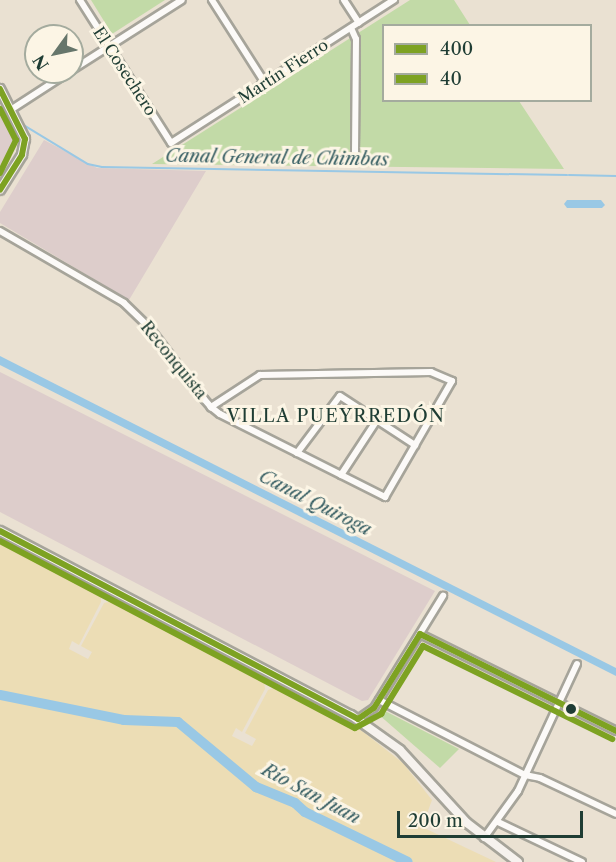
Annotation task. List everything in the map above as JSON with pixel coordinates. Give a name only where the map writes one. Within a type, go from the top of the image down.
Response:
[{"type":"main road","points":[[0,89],[20,124],[24,150],[0,190]]},
{"type":"main road","points":[[0,531],[358,719],[407,756],[484,838],[518,862]]},
{"type":"street","name":"El Cosechero","points":[[80,0],[171,142]]},
{"type":"street","points":[[84,63],[182,0]]},
{"type":"street","points":[[212,0],[265,83]]},
{"type":"street","points":[[344,0],[358,23]]},
{"type":"street","name":"Martín Fierro","points":[[171,142],[394,0]]},
{"type":"street","points":[[351,28],[356,39],[355,159]]},
{"type":"street","points":[[12,109],[51,84]]},
{"type":"street","name":"Reconquista","points":[[0,231],[124,303],[149,327],[211,407],[297,453],[385,496],[415,445]]},
{"type":"street","points":[[211,407],[260,375],[431,372],[452,381],[415,445],[340,396],[297,453]]},
{"type":"street","points":[[341,475],[377,420]]},
{"type":"street","points":[[358,719],[379,700],[443,596]]},
{"type":"street","points":[[420,634],[616,731]]},
{"type":"street","points":[[484,838],[498,822],[525,775],[577,664]]},
{"type":"street","points":[[379,700],[525,775],[540,777],[616,814]]},
{"type":"street","points":[[498,822],[582,862]]},
{"type":"shaded area","points":[[0,113],[15,122],[17,139],[0,168]]},
{"type":"shaded area","points":[[44,140],[97,168],[206,171],[129,300],[0,223],[0,212]]},
{"type":"shaded area","points":[[0,372],[435,591],[368,700],[362,701],[0,512]]},
{"type":"green space","points":[[91,0],[165,0],[112,34]]},
{"type":"green space","points":[[410,0],[454,0],[469,24],[382,24],[382,102],[520,102],[564,169],[152,164]]},
{"type":"green space","points":[[385,711],[459,749],[440,768],[378,714]]},
{"type":"sand","points":[[0,539],[101,594],[101,602],[79,645],[72,641],[69,649],[88,659],[92,652],[81,646],[104,603],[115,600],[264,679],[265,689],[242,732],[236,728],[232,736],[252,746],[256,739],[245,733],[268,690],[279,686],[362,731],[403,763],[432,800],[422,827],[496,862],[0,862]]},
{"type":"water","points":[[567,200],[601,200],[605,205],[602,208],[567,208],[564,204]]},
{"type":"water","points":[[0,356],[616,668],[616,676],[0,365]]},
{"type":"waterway","name":"Canal General de Chimbas","points":[[0,112],[10,117]]},
{"type":"waterway","name":"Canal General de Chimbas","points":[[22,124],[88,164],[102,167],[567,175]]},
{"type":"waterway","name":"Canal General de Chimbas","points":[[569,175],[616,176]]},
{"type":"waterway","name":"Río San Juan","points":[[0,695],[124,720],[178,722],[256,787],[295,803],[305,812],[408,862]]},
{"type":"transit line","name":"400","points":[[0,89],[25,139],[22,155],[0,190]]},
{"type":"transit line","name":"40","points":[[0,109],[16,140],[0,173]]},
{"type":"transit line","name":"400","points":[[0,531],[358,719]]},
{"type":"transit line","name":"40","points":[[0,541],[355,728],[381,714],[423,646],[612,739]]},
{"type":"transit line","name":"400","points":[[420,634],[616,731]]},
{"type":"transit line","name":"400","points":[[358,719],[374,708],[420,634]]},
{"type":"district","name":"VILLA PUEYRREDÓN","points":[[336,416]]},
{"type":"water label","name":"Canal Quiroga","points":[[315,503]]}]
